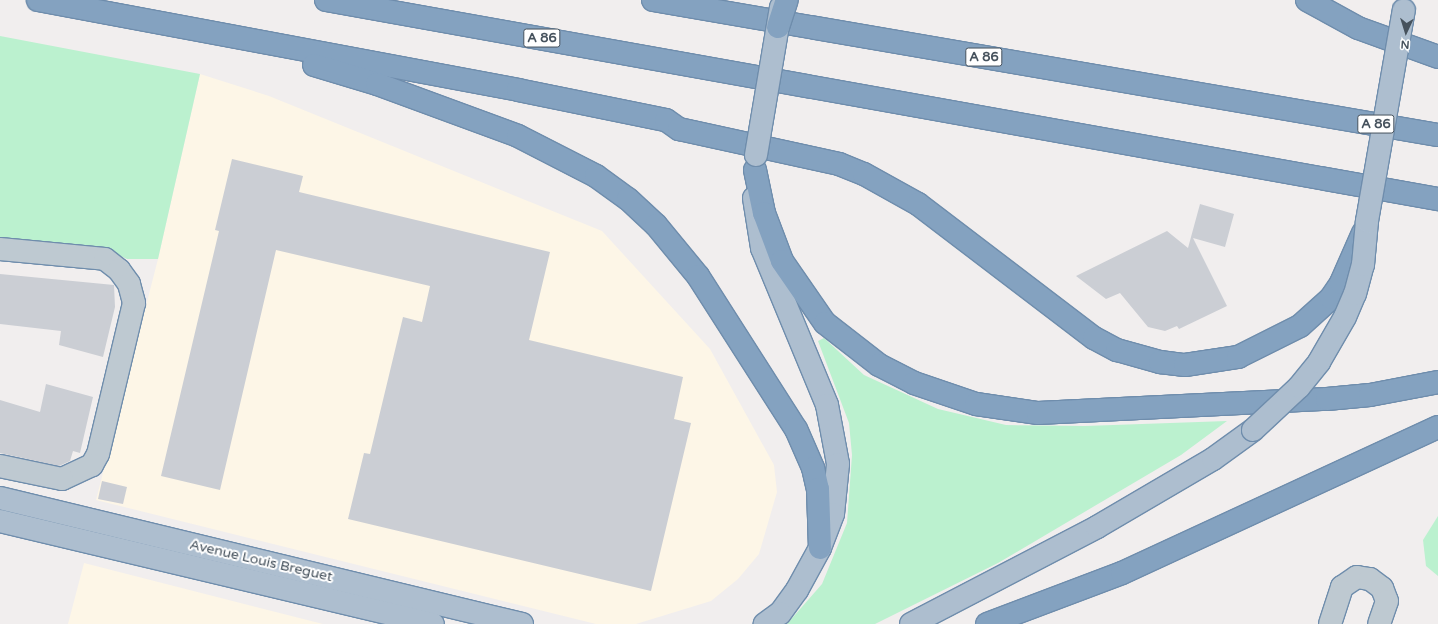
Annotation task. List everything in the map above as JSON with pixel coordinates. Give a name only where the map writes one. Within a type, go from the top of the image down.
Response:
[{"type":"highway","points":[[38,0],[271,46],[518,90],[666,120],[678,129],[839,164],[864,174],[918,204],[1094,338],[1143,358],[1185,366],[1213,364],[1262,347],[1300,326],[1331,298],[1341,283],[1368,221]]},
{"type":"highway","name":"A 86","points":[[326,0],[1438,199]]},
{"type":"highway","name":"A 86","points":[[653,0],[1438,135]]},
{"type":"highway","points":[[778,28],[787,0]]},
{"type":"highway","points":[[1307,0],[1358,28],[1438,57]]},
{"type":"highway","points":[[271,46],[302,62],[377,84],[518,136],[596,176],[628,199],[656,225],[698,276],[796,429],[813,468],[818,489],[820,548]]},
{"type":"highway","points":[[755,163],[764,213],[782,261],[825,323],[879,364],[914,383],[976,404],[1038,413],[1312,400],[1370,395],[1438,382]]},
{"type":"highway","points":[[987,624],[1122,573],[1438,427]]},
{"type":"main road","points":[[765,624],[780,612],[796,590],[820,548],[832,514],[837,489],[836,444],[827,405],[762,248],[756,221],[755,163],[782,0]]},
{"type":"main road","points":[[911,624],[1097,527],[1213,459],[1253,430],[1299,387],[1342,324],[1363,265],[1368,221],[1405,5]]},
{"type":"main road","name":"Avenue Louis Breguet","points":[[0,498],[522,624]]},
{"type":"main road","name":"Avenue Louis Breguet","points":[[0,521],[433,624]]},
{"type":"street","points":[[0,248],[105,259],[119,270],[129,284],[134,303],[98,454],[92,465],[62,479],[0,466]]},
{"type":"street","points":[[1330,624],[1342,587],[1357,577],[1370,579],[1382,588],[1387,601],[1379,624]]},
{"type":"shaded area","points":[[200,74],[269,96],[602,231],[710,349],[774,465],[777,492],[759,554],[738,579],[711,601],[636,624],[596,624],[96,500],[158,259]]},
{"type":"shaded area","points":[[84,563],[323,624],[68,624]]},
{"type":"green space","points":[[0,36],[200,74],[158,259],[127,259],[102,247],[0,238]]},
{"type":"green space","points":[[824,338],[864,375],[938,409],[1006,425],[1085,426],[1227,421],[1181,455],[998,563],[875,624],[787,624],[822,584],[847,523],[852,455],[849,423],[818,341]]},
{"type":"green space","points":[[1438,516],[1438,576],[1426,566],[1423,540]]},
{"type":"building","points":[[232,159],[303,176],[299,192],[550,252],[529,340],[683,377],[674,419],[691,423],[651,591],[348,519],[364,453],[370,454],[403,317],[422,322],[430,286],[276,250],[220,490],[161,476],[219,231],[215,230]]},
{"type":"building","points":[[1200,204],[1234,214],[1225,247],[1193,238],[1227,306],[1179,329],[1177,326],[1165,331],[1148,327],[1120,293],[1106,299],[1076,276],[1167,231],[1188,248]]},
{"type":"building","points":[[0,274],[114,285],[115,307],[103,357],[59,345],[61,331],[0,324]]},
{"type":"building","points":[[46,384],[93,397],[80,453],[73,451],[70,461],[59,466],[0,453],[0,400],[40,412]]},
{"type":"building","points":[[102,481],[127,487],[123,504],[98,499]]}]
